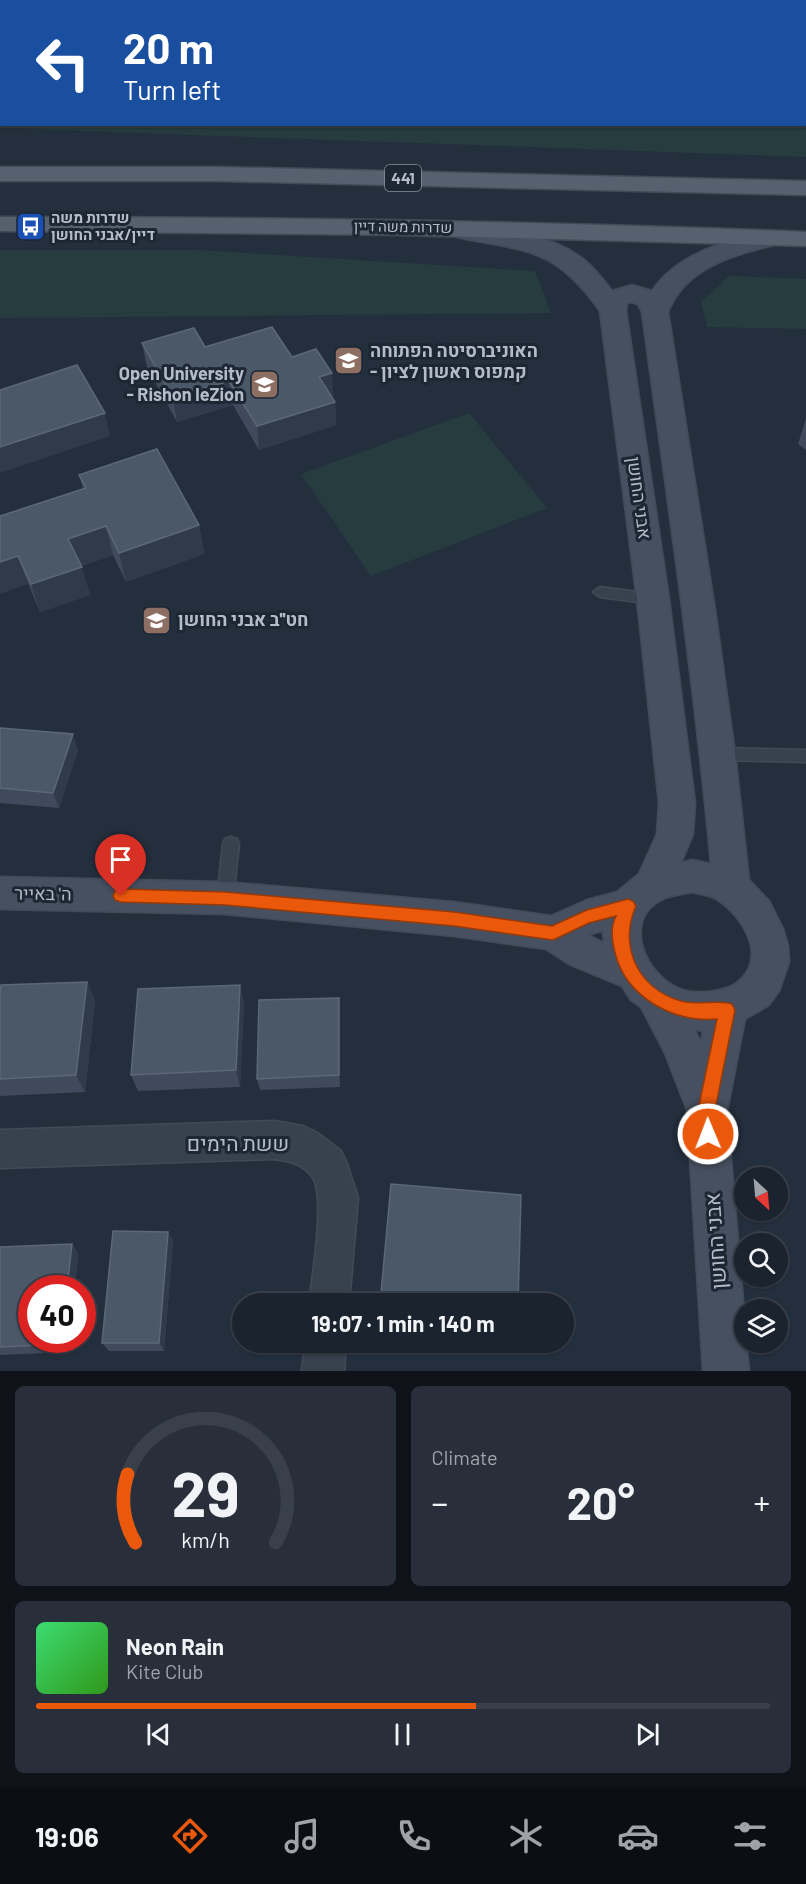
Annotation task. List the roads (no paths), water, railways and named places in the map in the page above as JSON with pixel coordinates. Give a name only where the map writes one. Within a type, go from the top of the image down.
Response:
[{"type":"main road","name":"441","points":[[0,174],[230,174],[806,188]]},
{"type":"main road","name":"שדרות משה דיין","points":[[0,224],[439,227],[806,239]]},
{"type":"street","name":"אבני החושן","points":[[439,227],[535,246],[560,255],[586,276],[613,311],[653,599],[677,803],[675,834],[641,894]]},
{"type":"street","points":[[655,312],[664,292],[686,272],[724,250],[773,238]]},
{"type":"street","points":[[613,311],[615,298],[632,293],[649,298],[655,312],[699,610],[718,754],[731,888]]},
{"type":"street","points":[[553,933],[641,894],[673,877],[692,876],[712,880],[731,888],[750,903],[763,922],[770,943],[770,965],[762,984],[747,1000],[726,1010],[703,1012],[678,1008],[644,985],[625,961],[620,940],[621,922],[641,894]]},
{"type":"street","name":"ה' באייר","points":[[0,893],[225,898],[454,919],[553,933],[582,952],[644,985]]},
{"type":"street","name":"אבני החושן","points":[[644,985],[682,1045],[707,1110]]},
{"type":"street","name":"אבני החושן","points":[[726,1010],[707,1110],[726,1371]]},
{"type":"street","name":"ששת הימים","points":[[0,1149],[274,1140],[303,1144],[328,1164],[339,1198],[330,1293]]},
{"type":"street","points":[[323,1371],[325,1353]]},
{"type":"lane","points":[[600,592],[653,599]]},
{"type":"lane","points":[[718,754],[806,756]]},
{"type":"lane","points":[[225,898],[231,844]]},
{"type":"place","name":"שדרות משה דיין/אבני החושן","points":[[30,227]]},
{"type":"place","name":"האוניברסיטה הפתוחה - קמפוס ראשון לציון","points":[[349,361]]},
{"type":"place","name":"Open University - Rishon leZion","points":[[265,384]]},
{"type":"place","name":"חט''ב אבני החושן","points":[[157,620]]}]
